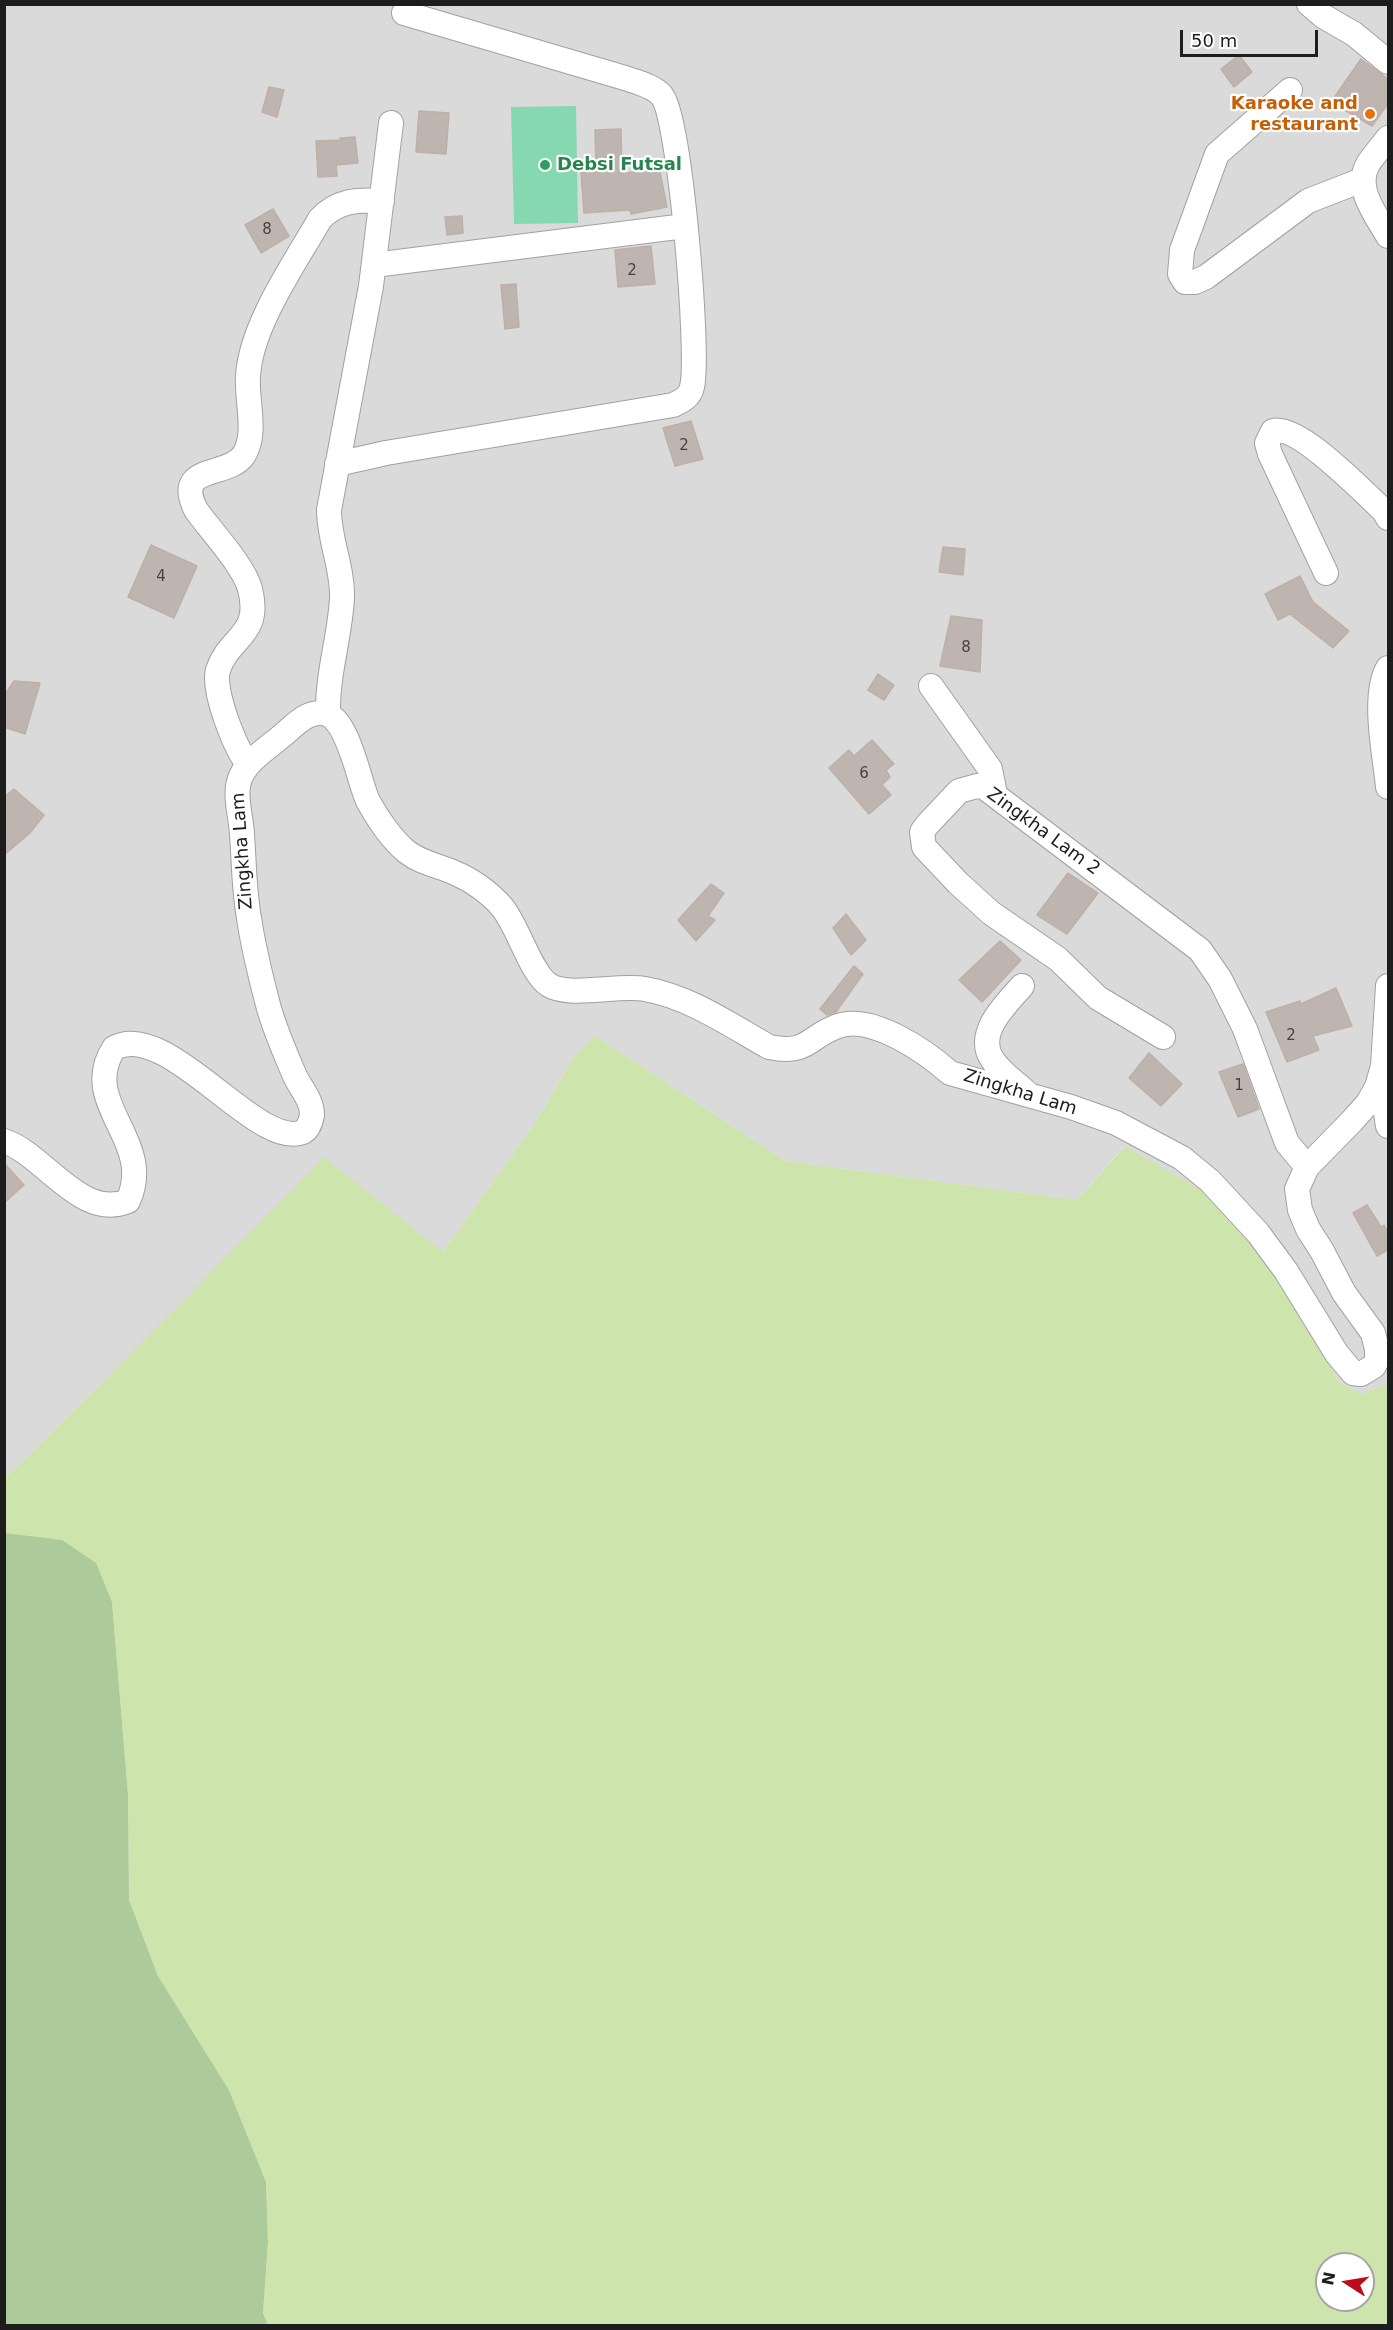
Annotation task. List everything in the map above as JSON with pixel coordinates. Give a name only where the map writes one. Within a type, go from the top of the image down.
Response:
[{"type":"street","points":[[1309,4],[1323,16],[1354,34],[1389,62]]},
{"type":"street","points":[[337,464],[386,453],[673,405],[684,400],[691,390],[694,376],[691,299],[676,146],[662,96],[653,89],[625,78],[404,14]]},
{"type":"street","points":[[1290,90],[1217,154],[1182,250],[1180,274],[1185,282],[1195,282],[1206,277],[1308,201],[1362,180]]},
{"type":"street","points":[[382,201],[345,202],[333,207],[320,219],[255,342],[248,376],[250,428],[246,450],[237,462],[198,477],[189,490],[190,499],[196,510],[243,573],[251,591],[250,626],[222,661],[217,671],[216,683],[237,745],[248,764],[305,717],[317,712],[328,714],[329,677],[342,596],[328,510],[374,266],[382,201],[391,123]]},
{"type":"street","points":[[1389,138],[1368,164],[1362,180],[1365,195],[1389,236]]},
{"type":"street","points":[[374,266],[685,226]]},
{"type":"street","points":[[1326,573],[1270,454],[1266,443],[1269,436],[1281,429],[1290,432],[1316,449],[1389,518]]},
{"type":"street","points":[[1389,668],[1385,673],[1380,709],[1389,787]]},
{"type":"street","points":[[931,686],[990,769],[995,794]]},
{"type":"street","name":"Zingkha Lam","points":[[328,714],[341,727],[369,802],[386,829],[411,855],[459,874],[475,883],[494,899],[515,926],[537,972],[546,984],[563,990],[624,987],[650,990],[699,1008],[769,1047],[778,1049],[799,1048],[813,1042],[835,1027],[857,1023],[880,1029],[899,1038],[938,1062],[950,1073],[1071,1107],[1116,1123],[1182,1158],[1203,1175],[1258,1233],[1298,1289],[1337,1354],[1353,1373],[1361,1374],[1374,1366],[1377,1360],[1373,1333],[1344,1293],[1308,1229],[1300,1210],[1297,1190],[1307,1167],[1368,1103],[1377,1087],[1383,1066],[1389,986]]},
{"type":"street","name":"Zingkha Lam","points":[[4,1141],[20,1148],[82,1196],[109,1204],[128,1201],[134,1188],[135,1166],[126,1138],[108,1101],[104,1067],[114,1048],[128,1043],[154,1050],[200,1076],[264,1125],[285,1132],[299,1132],[305,1131],[309,1125],[312,1114],[303,1086],[296,1078],[271,1015],[249,920],[238,798],[238,785],[248,764]]},
{"type":"street","name":"Zingkha Lam 2","points":[[1163,1037],[1098,998],[1058,959],[983,905],[958,883],[924,847],[922,832],[959,791],[977,786],[984,787],[995,794],[1200,950],[1220,978],[1245,1029],[1287,1143],[1307,1167]]},
{"type":"street","points":[[1022,986],[999,1012],[987,1041],[991,1058],[1032,1097]]},
{"type":"street","points":[[1377,1087],[1389,1126]]},
{"type":"shaded area","points":[[5,5],[1388,5],[1388,1387],[1386,1385],[1360,1394],[1339,1382],[1314,1336],[1124,1146],[1077,1200],[785,1161],[595,1036],[573,1058],[536,1122],[443,1252],[103,1382],[5,1478]]},
{"type":"green space","name":"Debsi Futsal","points":[[576,106],[578,223],[514,224],[511,107]]},
{"type":"green space","points":[[595,1036],[785,1161],[1077,1200],[1125,1146],[1206,1193],[1269,1264],[1314,1336],[1339,1382],[1360,1394],[1386,1385],[1388,1387],[1388,2325],[268,2325],[263,2313],[268,2242],[266,2182],[229,2090],[158,1976],[129,1900],[128,1795],[112,1602],[62,1541],[5,1533],[5,1478],[103,1382],[324,1157],[443,1252],[536,1122],[573,1058]]},
{"type":"green space","points":[[5,1533],[62,1540],[96,1563],[112,1602],[128,1795],[129,1900],[158,1976],[229,2090],[266,2182],[268,2242],[263,2313],[268,2325],[5,2325]]},
{"type":"building","points":[[1239,55],[1252,72],[1234,87],[1221,69]]},
{"type":"building","points":[[1361,59],[1389,80],[1389,102],[1372,126],[1331,102]]},
{"type":"building","points":[[269,87],[284,90],[277,117],[262,112]]},
{"type":"building","points":[[419,111],[449,113],[446,154],[416,152]]},
{"type":"building","points":[[621,129],[622,174],[659,167],[667,207],[631,214],[630,210],[584,213],[581,173],[596,172],[595,130]]},
{"type":"building","points":[[355,137],[358,163],[336,165],[337,176],[318,177],[316,141]]},
{"type":"building","points":[[273,209],[289,236],[261,253],[245,225]]},
{"type":"building","points":[[462,216],[463,233],[447,235],[445,217]]},
{"type":"building","points":[[651,246],[655,284],[618,287],[615,250]]},
{"type":"building","points":[[516,284],[519,327],[505,329],[501,285]]},
{"type":"building","points":[[691,421],[703,459],[675,466],[663,428]]},
{"type":"building","points":[[151,545],[197,566],[174,618],[128,597]]},
{"type":"building","points":[[943,547],[965,549],[963,575],[939,572]]},
{"type":"building","points":[[1300,576],[1313,602],[1349,631],[1333,648],[1290,614],[1278,620],[1265,594]]},
{"type":"building","points":[[951,616],[982,620],[980,672],[940,666]]},
{"type":"building","points":[[878,674],[894,685],[884,700],[868,690]]},
{"type":"building","points":[[14,681],[40,683],[25,734],[4,727],[4,696]]},
{"type":"building","points":[[872,740],[894,764],[886,770],[890,777],[882,785],[891,795],[869,814],[829,768],[849,750],[854,756]]},
{"type":"building","points":[[14,789],[44,815],[30,833],[4,855],[4,797]]},
{"type":"building","points":[[1068,873],[1098,893],[1067,934],[1037,915]]},
{"type":"building","points":[[711,884],[724,893],[708,916],[715,920],[696,941],[678,920]]},
{"type":"building","points":[[846,914],[866,940],[851,955],[833,928]]},
{"type":"building","points":[[1000,941],[1021,960],[982,1002],[959,980]]},
{"type":"building","points":[[854,966],[863,974],[836,1012],[827,1015],[820,1009]]},
{"type":"building","points":[[1336,988],[1352,1026],[1313,1036],[1319,1050],[1287,1062],[1266,1012],[1300,1001],[1301,1004]]},
{"type":"building","points":[[1149,1053],[1182,1084],[1161,1106],[1129,1078]]},
{"type":"building","points":[[1243,1064],[1259,1109],[1238,1117],[1219,1072]]},
{"type":"building","points":[[4,1163],[24,1185],[4,1203]]},
{"type":"building","points":[[1367,1205],[1381,1227],[1384,1225],[1389,1234],[1389,1249],[1377,1256],[1353,1213]]},
{"type":"place","name":"Karaoke and restaurant","points":[[1370,114]]},
{"type":"place","name":"Debsi Futsal","points":[[545,165]]}]
